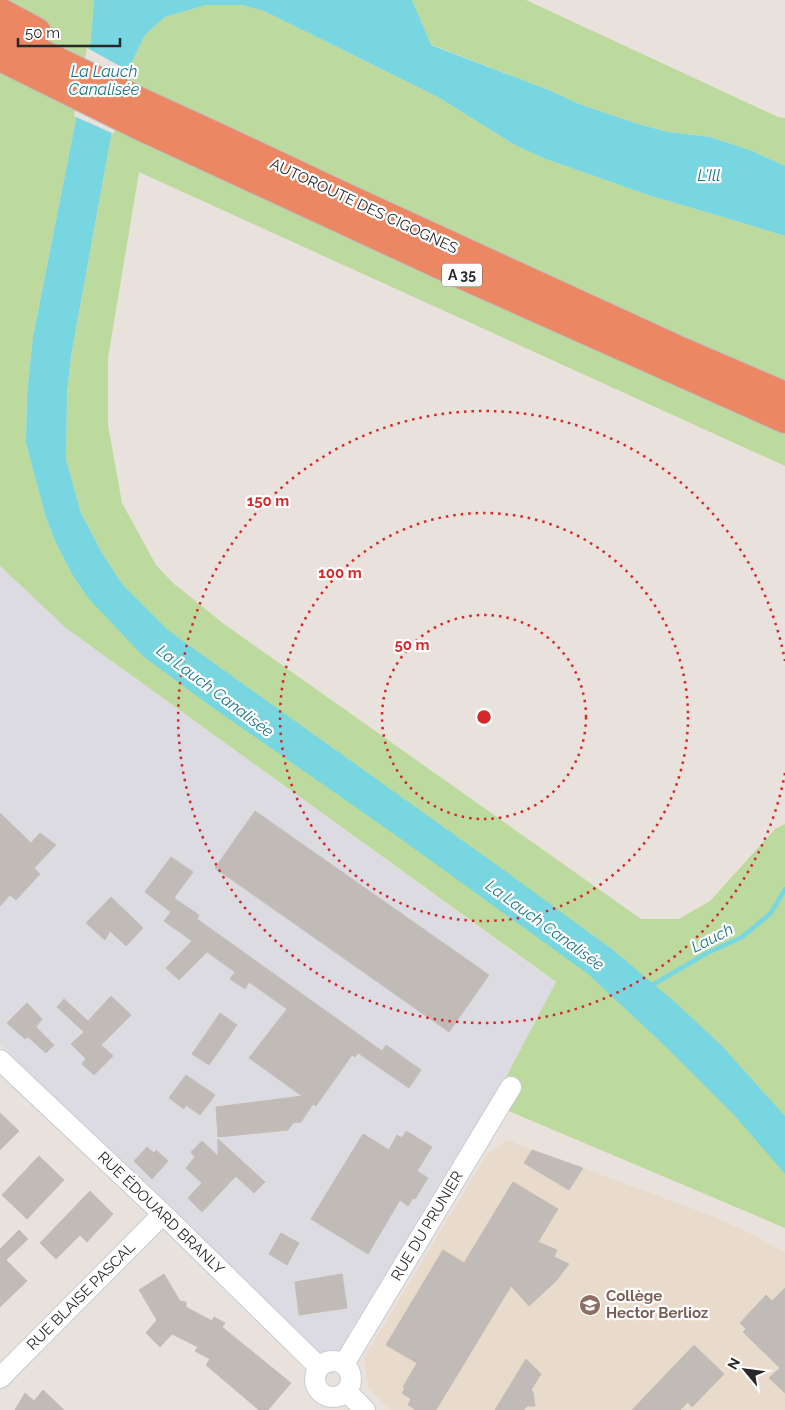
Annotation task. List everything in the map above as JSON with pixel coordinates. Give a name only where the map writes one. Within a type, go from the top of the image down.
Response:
[{"type":"highway","points":[[0,12],[70,70]]},
{"type":"highway","name":"AUTOROUTE DES CIGOGNES","points":[[0,33],[144,107],[448,269],[785,419]]},
{"type":"highway","name":"AUTOROUTE DES CIGOGNES","points":[[0,57],[70,70]]},
{"type":"highway","name":"AUTOROUTE DES CIGOGNES","points":[[144,107],[202,117],[215,136],[465,253],[676,349],[785,396]]},
{"type":"street","name":"RUE ÉDOUARD BRANLY","points":[[0,1060],[163,1214],[320,1367]]},
{"type":"street","name":"RUE DU PRUNIER","points":[[344,1364],[510,1087]]},
{"type":"street","name":"RUE BLAISE PASCAL","points":[[0,1378],[163,1214]]},
{"type":"street","points":[[331,1361],[338,1361],[344,1364],[350,1372],[351,1382],[346,1392],[320,1403],[316,1374],[320,1367],[331,1361]]},
{"type":"street","points":[[346,1392],[364,1410]]},
{"type":"shaded area","points":[[0,566],[66,628],[556,983],[492,1104],[332,1376],[0,1043]]},
{"type":"shaded area","name":"Collège Hector Berlioz","points":[[507,1140],[712,1216],[756,1236],[785,1253],[785,1410],[391,1410],[368,1388],[364,1358],[487,1154]]},
{"type":"green space","points":[[0,0],[94,0],[90,48],[33,337],[27,393],[26,443],[46,518],[55,541],[73,576],[88,598],[122,584],[102,553],[81,513],[66,459],[67,394],[71,356],[112,131],[129,68],[145,35],[165,17],[206,5],[242,5],[264,11],[438,97],[513,144],[543,158],[651,196],[785,236],[785,466],[139,172],[108,358],[108,425],[122,503],[156,565],[173,583],[224,624],[641,919],[679,919],[710,901],[775,829],[785,824],[785,1228],[492,1104],[556,982],[66,628],[0,566]]},
{"type":"green space","points":[[412,0],[526,0],[778,117],[785,118],[785,166],[750,150],[710,137],[668,132],[579,104],[549,90],[430,44]]},
{"type":"water","points":[[94,0],[412,0],[431,45],[549,90],[579,104],[668,132],[710,137],[750,150],[785,166],[785,236],[651,196],[543,158],[513,144],[438,97],[264,11],[242,5],[206,5],[165,17],[145,35],[129,68],[112,131],[71,356],[67,394],[66,459],[81,513],[102,553],[122,584],[169,631],[613,950],[676,1003],[722,1046],[785,1116],[785,1174],[735,1116],[666,1047],[588,974],[144,657],[88,598],[73,576],[55,541],[46,518],[26,443],[27,393],[33,337],[90,48]]},
{"type":"pier","points":[[87,48],[131,72],[114,134],[74,116]]},
{"type":"building","points":[[255,811],[489,975],[449,1032],[215,868]]},
{"type":"building","points":[[0,813],[31,843],[40,833],[56,845],[34,868],[40,874],[16,900],[10,895],[0,906]]},
{"type":"building","points":[[171,857],[193,872],[174,898],[199,915],[197,919],[382,1051],[386,1045],[421,1070],[409,1088],[358,1053],[355,1057],[352,1055],[316,1106],[313,1104],[301,1122],[293,1123],[288,1130],[218,1137],[216,1107],[302,1096],[249,1058],[287,1009],[249,982],[245,989],[230,979],[235,972],[207,952],[179,980],[166,968],[192,941],[164,921],[171,912],[145,892]]},
{"type":"building","points":[[111,897],[143,928],[126,946],[110,931],[105,940],[86,923]]},
{"type":"building","points":[[111,996],[131,1015],[101,1045],[113,1056],[94,1075],[82,1064],[86,1059],[71,1044],[84,1032],[57,1007],[64,999],[88,1021]]},
{"type":"building","points":[[27,1003],[42,1019],[36,1027],[54,1045],[46,1053],[28,1037],[25,1039],[7,1023]]},
{"type":"building","points":[[220,1013],[237,1025],[209,1065],[192,1054]]},
{"type":"building","points":[[186,1075],[215,1095],[200,1115],[186,1105],[184,1109],[169,1098]]},
{"type":"building","points":[[0,1113],[19,1131],[0,1150]]},
{"type":"building","points":[[406,1131],[432,1147],[417,1171],[428,1178],[415,1199],[413,1198],[408,1206],[400,1200],[368,1254],[311,1219],[363,1134],[389,1150],[397,1135],[402,1138]]},
{"type":"building","points":[[218,1139],[265,1182],[254,1193],[236,1176],[202,1212],[188,1198],[202,1183],[186,1168],[195,1157],[191,1152],[202,1141],[218,1156]]},
{"type":"building","points":[[147,1147],[154,1153],[156,1150],[168,1161],[152,1179],[134,1161]]},
{"type":"building","points":[[532,1150],[583,1168],[569,1190],[524,1163]]},
{"type":"building","points":[[39,1156],[64,1180],[27,1219],[2,1195]]},
{"type":"building","points":[[513,1182],[558,1209],[538,1242],[557,1250],[554,1257],[569,1264],[556,1281],[529,1306],[511,1286],[436,1410],[416,1410],[408,1405],[411,1399],[402,1393],[405,1388],[403,1387],[417,1363],[386,1345],[443,1250],[464,1263]]},
{"type":"building","points":[[90,1191],[113,1214],[87,1242],[80,1235],[56,1259],[40,1243]]},
{"type":"building","points":[[19,1230],[28,1239],[6,1260],[27,1281],[0,1307],[0,1249]]},
{"type":"building","points":[[281,1233],[299,1243],[287,1265],[269,1254]]},
{"type":"building","points":[[164,1274],[180,1301],[186,1302],[186,1307],[212,1321],[214,1317],[225,1323],[222,1327],[291,1383],[268,1410],[259,1410],[206,1365],[210,1359],[195,1351],[198,1347],[172,1334],[160,1347],[146,1333],[157,1320],[139,1290]]},
{"type":"building","points":[[342,1274],[347,1308],[299,1315],[295,1282]]},
{"type":"building","points":[[785,1288],[785,1393],[769,1378],[780,1368],[743,1332],[746,1329],[740,1323],[766,1295],[772,1301]]},
{"type":"building","points":[[694,1345],[724,1374],[692,1407],[688,1402],[680,1410],[632,1410]]},
{"type":"building","points":[[526,1359],[541,1374],[531,1390],[535,1406],[527,1406],[524,1410],[495,1410]]},
{"type":"building","points":[[43,1390],[64,1410],[15,1410],[25,1393],[34,1401]]},
{"type":"waterway","name":"Lauch","points":[[649,987],[707,953],[742,937],[771,913],[785,889]]},
{"type":"place","name":"Collège Hector Berlioz","points":[[590,1305]]},
{"type":"water label","name":"La Lauch Canalisée","points":[[104,80]]},
{"type":"water label","name":"L'Ill","points":[[709,175]]},
{"type":"water label","name":"La Lauch Canalisée","points":[[215,691]]},
{"type":"water label","name":"La Lauch Canalisée","points":[[545,925]]}]
